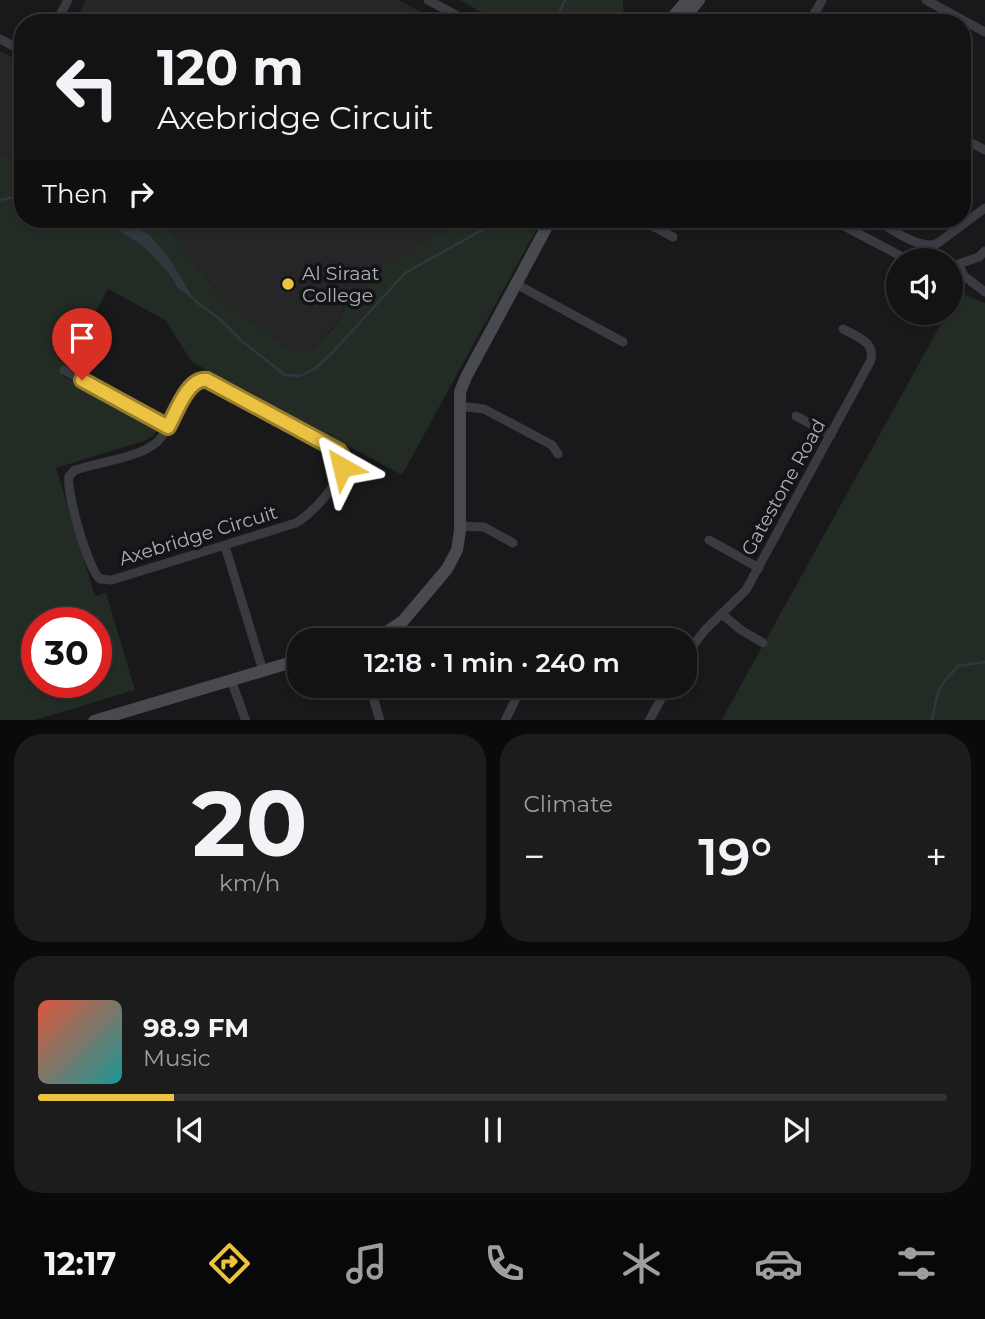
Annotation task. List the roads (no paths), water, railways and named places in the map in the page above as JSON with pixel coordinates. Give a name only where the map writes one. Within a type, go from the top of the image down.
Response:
[{"type":"street","points":[[428,0],[455,14]]},
{"type":"street","points":[[675,14],[687,0]]},
{"type":"street","points":[[687,14],[699,0]]},
{"type":"street","points":[[926,0],[952,14]]},
{"type":"street","points":[[454,1],[455,14]]},
{"type":"street","points":[[395,628],[425,596],[454,558],[459,541],[460,392],[546,228]]},
{"type":"street","points":[[656,228],[673,237]]},
{"type":"street","points":[[848,228],[886,249]]},
{"type":"street","points":[[890,228],[929,247],[958,228]]},
{"type":"street","points":[[963,263],[979,257],[985,251]]},
{"type":"street","points":[[963,275],[985,292]]},
{"type":"street","points":[[516,284],[623,342]]},
{"type":"street","name":"Gatestone Road","points":[[697,639],[746,590],[873,354],[866,341],[844,329]]},
{"type":"street","points":[[64,370],[168,427]]},
{"type":"street","name":"Axebridge Circuit","points":[[204,379],[336,449],[344,456],[342,467],[327,494],[307,517],[283,528],[112,580],[100,579],[93,571],[69,492],[69,476],[80,468],[147,448],[157,442],[168,427],[193,384],[204,379]]},
{"type":"street","points":[[459,407],[484,409],[552,445],[558,454]]},
{"type":"street","points":[[796,415],[831,435]]},
{"type":"street","points":[[459,526],[484,527],[513,542]]},
{"type":"street","points":[[709,540],[759,568]]},
{"type":"street","points":[[225,546],[263,671]]},
{"type":"street","points":[[723,615],[763,643]]},
{"type":"street","points":[[94,720],[134,715],[231,680],[287,664]]},
{"type":"street","points":[[231,680],[246,720]]},
{"type":"street","points":[[374,698],[380,720]]},
{"type":"street","points":[[505,720],[516,698]]},
{"type":"street","points":[[649,720],[661,698]]},
{"type":"waterway","points":[[558,14],[565,0]]},
{"type":"waterway","points":[[0,200],[14,197]]},
{"type":"waterway","points":[[194,300],[285,375],[300,376],[316,368],[333,352],[405,273],[486,228]]},
{"type":"waterway","points":[[932,720],[938,693],[958,666],[985,662]]},
{"type":"place","name":"Al Siraat College","points":[[288,284]]}]
